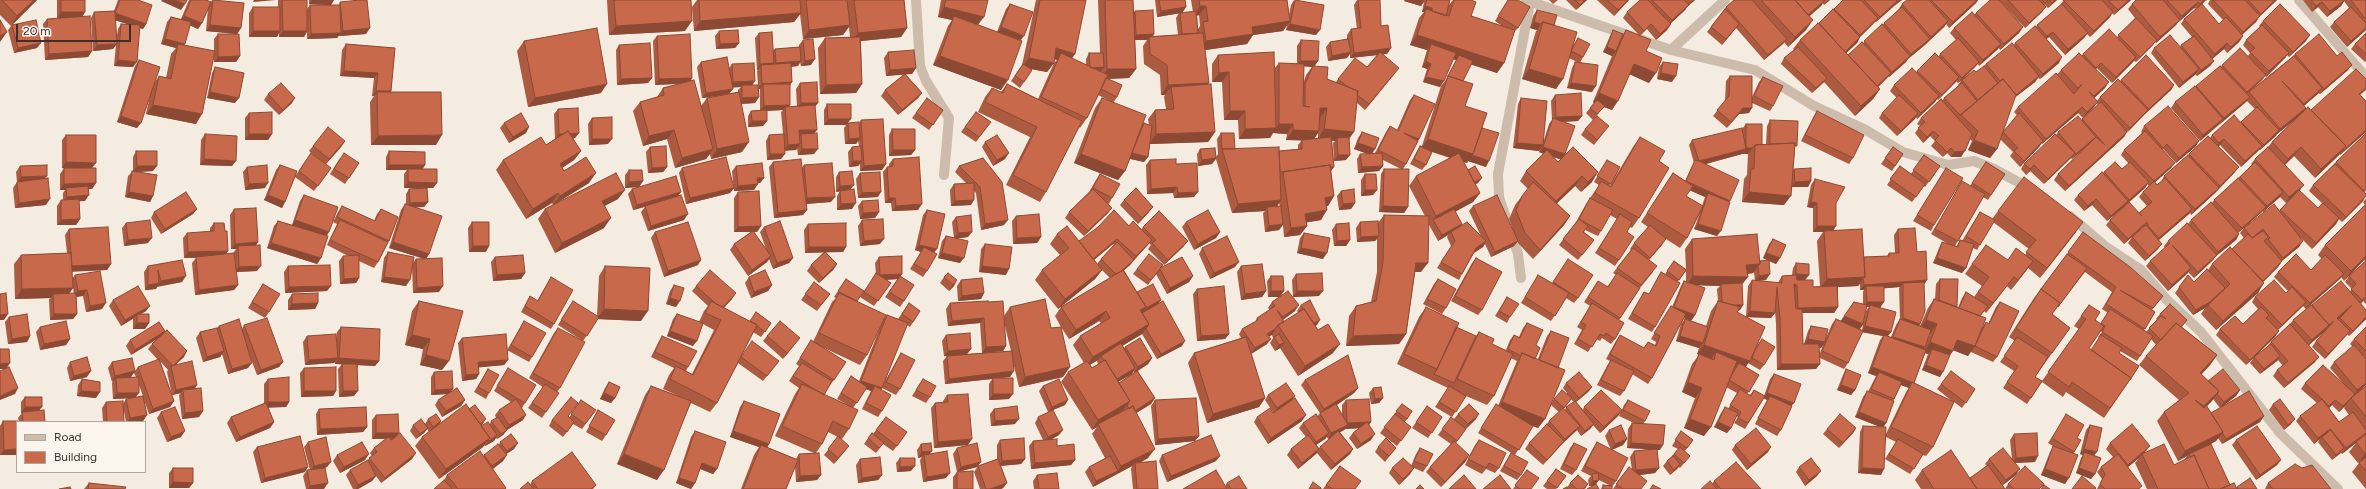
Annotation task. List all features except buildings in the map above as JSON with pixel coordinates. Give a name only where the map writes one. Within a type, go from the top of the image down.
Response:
[{"type":"street","points":[[916,0],[920,66],[926,81],[949,118],[944,175]]},
{"type":"street","points":[[1671,50],[1725,0]]},
{"type":"street","points":[[2299,0],[2366,77]]},
{"type":"street","points":[[1521,278],[1518,254],[1499,197],[1498,174],[1528,1],[1671,50],[1755,70],[1814,106],[1864,129],[1903,152],[1948,166],[1974,161],[1994,169],[2037,193]]},
{"type":"street","points":[[2061,209],[2106,247],[2142,270],[2167,300],[2200,332],[2280,433],[2338,489]]}]
